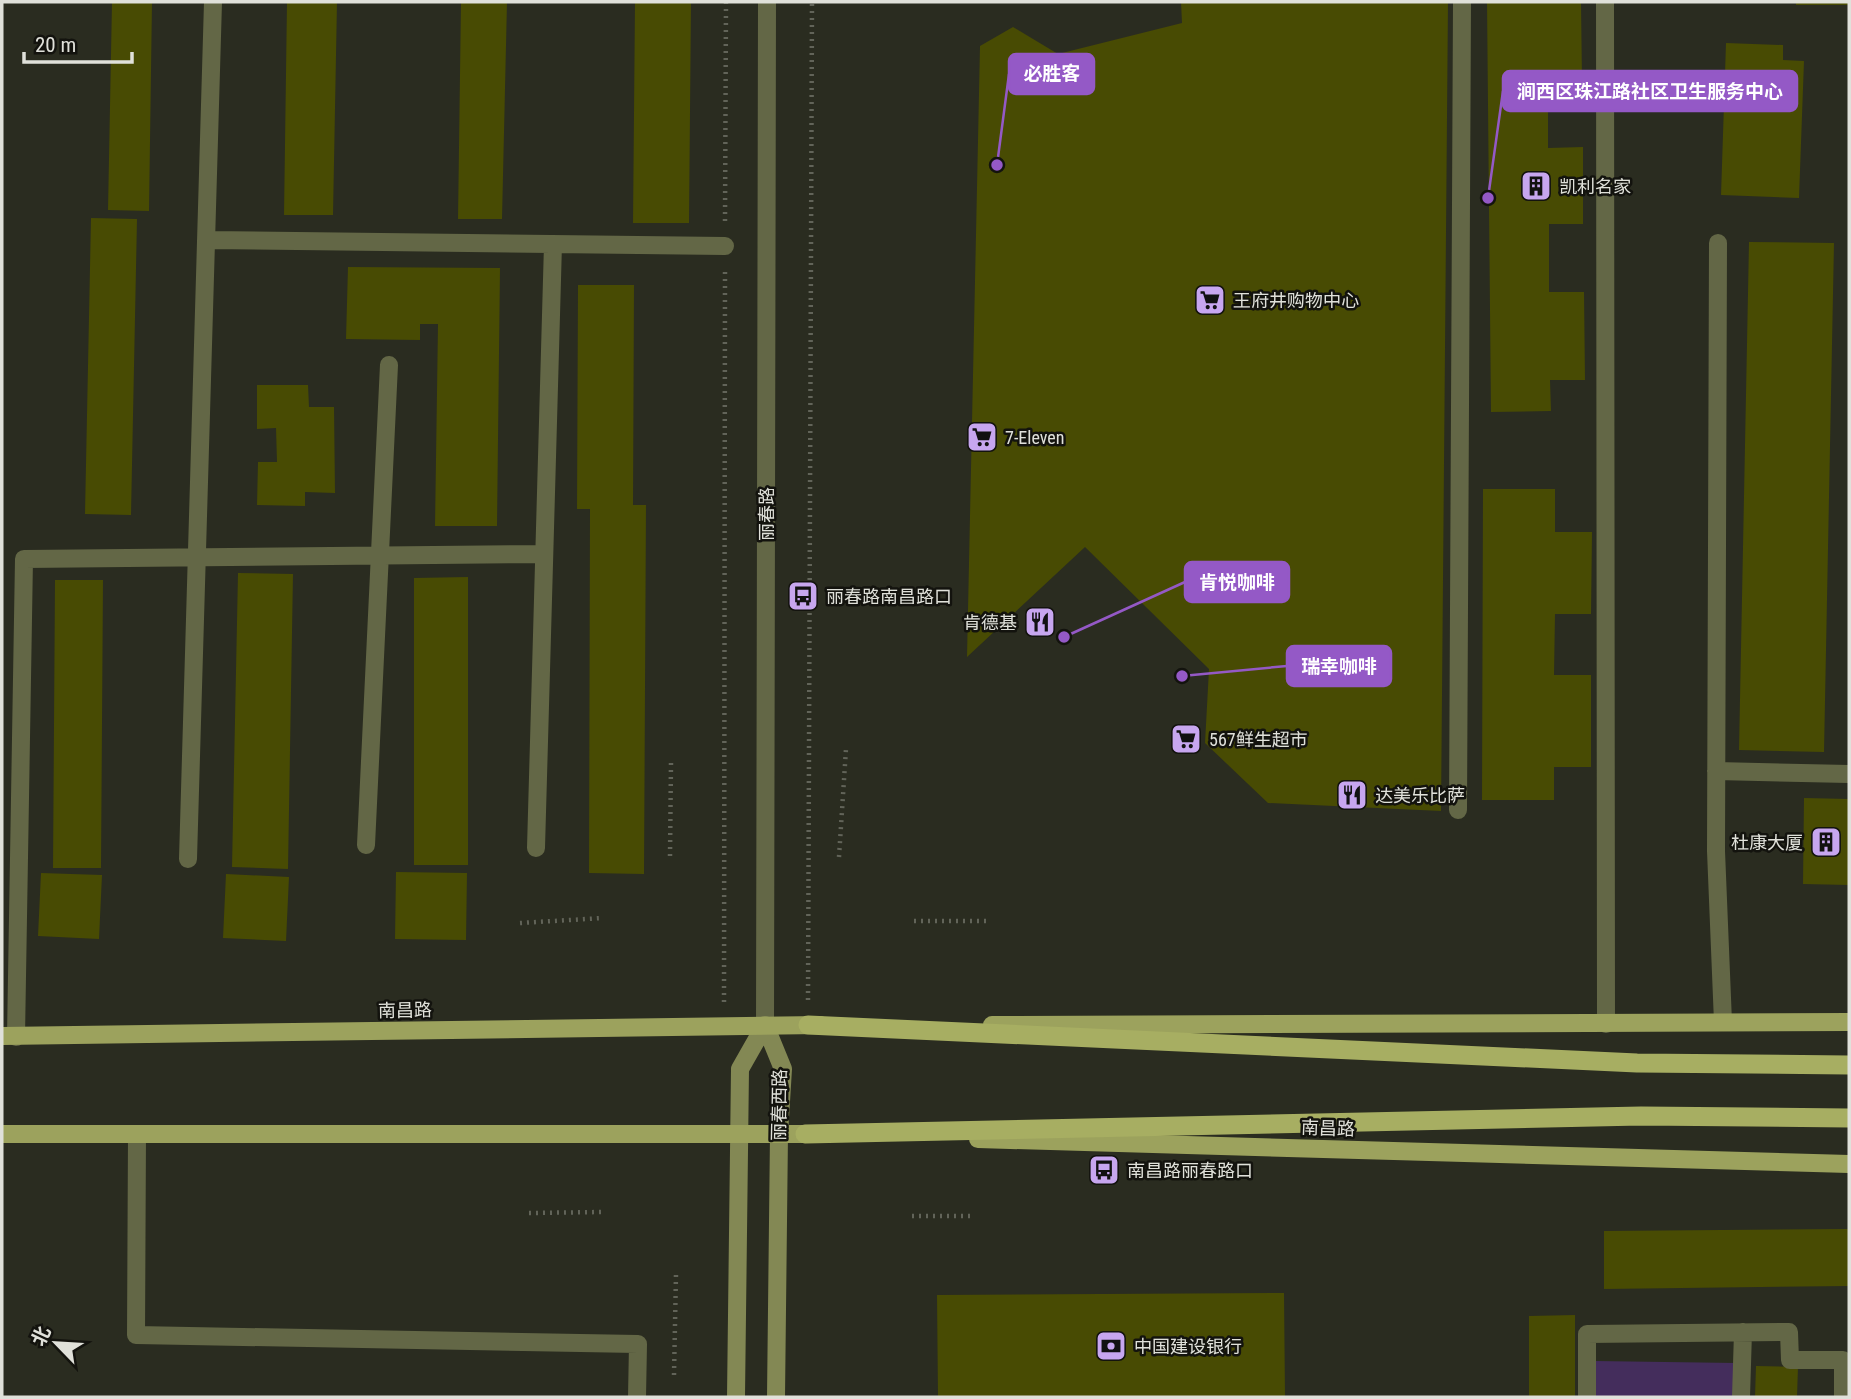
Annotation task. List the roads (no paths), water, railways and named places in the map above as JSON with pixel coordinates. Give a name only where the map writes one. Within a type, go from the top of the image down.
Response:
[{"type":"highway","name":"南昌路","points":[[808,1025],[1637,1063],[1849,1065]]},
{"type":"highway","name":"南昌路","points":[[805,1134],[1641,1116],[1849,1118]]},
{"type":"main road","name":"南昌路","points":[[9,1037],[765,1025],[1849,1022]]},
{"type":"main road","name":"丽春西路","points":[[736,1397],[740,1069],[765,1025]]},
{"type":"main road","name":"丽春西路","points":[[765,1025],[783,1069],[779,1134],[776,1397]]},
{"type":"main road","name":"南昌路","points":[[2,1134],[805,1134],[1849,1164]]},
{"type":"street","points":[[188,859],[213,2]]},
{"type":"street","name":"丽春路","points":[[765,1025],[767,2]]},
{"type":"street","points":[[1458,810],[1462,2]]},
{"type":"street","points":[[1605,2],[1605,1024]]},
{"type":"street","points":[[206,240],[725,246]]},
{"type":"street","points":[[1718,243],[1716,851],[1723,1022]]},
{"type":"street","points":[[536,848],[553,244]]},
{"type":"street","points":[[366,845],[389,365]]},
{"type":"street","points":[[9,1037],[24,559],[544,554]]},
{"type":"street","points":[[1716,771],[1849,774]]},
{"type":"street","points":[[137,1135],[136,1335],[638,1343],[636,1397]]},
{"type":"street","points":[[1741,1397],[1743,1332]]},
{"type":"street","points":[[1587,1397],[1587,1334],[1743,1332],[1789,1332],[1790,1360],[1843,1360],[1843,1397]]},
{"type":"place","name":"必胜客","points":[[997,165]]},
{"type":"place","name":"凯利名家","points":[[1536,186]]},
{"type":"place","name":"涧西区珠江路社区卫生服务中心","points":[[1488,198]]},
{"type":"place","name":"王府井购物中心","points":[[1210,300]]},
{"type":"place","name":"7-Eleven","points":[[982,437]]},
{"type":"place","name":"丽春路南昌路口","points":[[803,596]]},
{"type":"place","name":"肯德基","points":[[1040,622]]},
{"type":"place","name":"肯悦咖啡","points":[[1064,637]]},
{"type":"place","name":"瑞幸咖啡","points":[[1182,676]]},
{"type":"place","name":"567鲜生超市","points":[[1186,739]]},
{"type":"place","name":"达美乐比萨","points":[[1352,795]]},
{"type":"place","name":"杜康大厦","points":[[1826,842]]},
{"type":"place","name":"南昌路丽春路口","points":[[1104,1170]]},
{"type":"place","name":"中国建设银行","points":[[1111,1346]]}]
